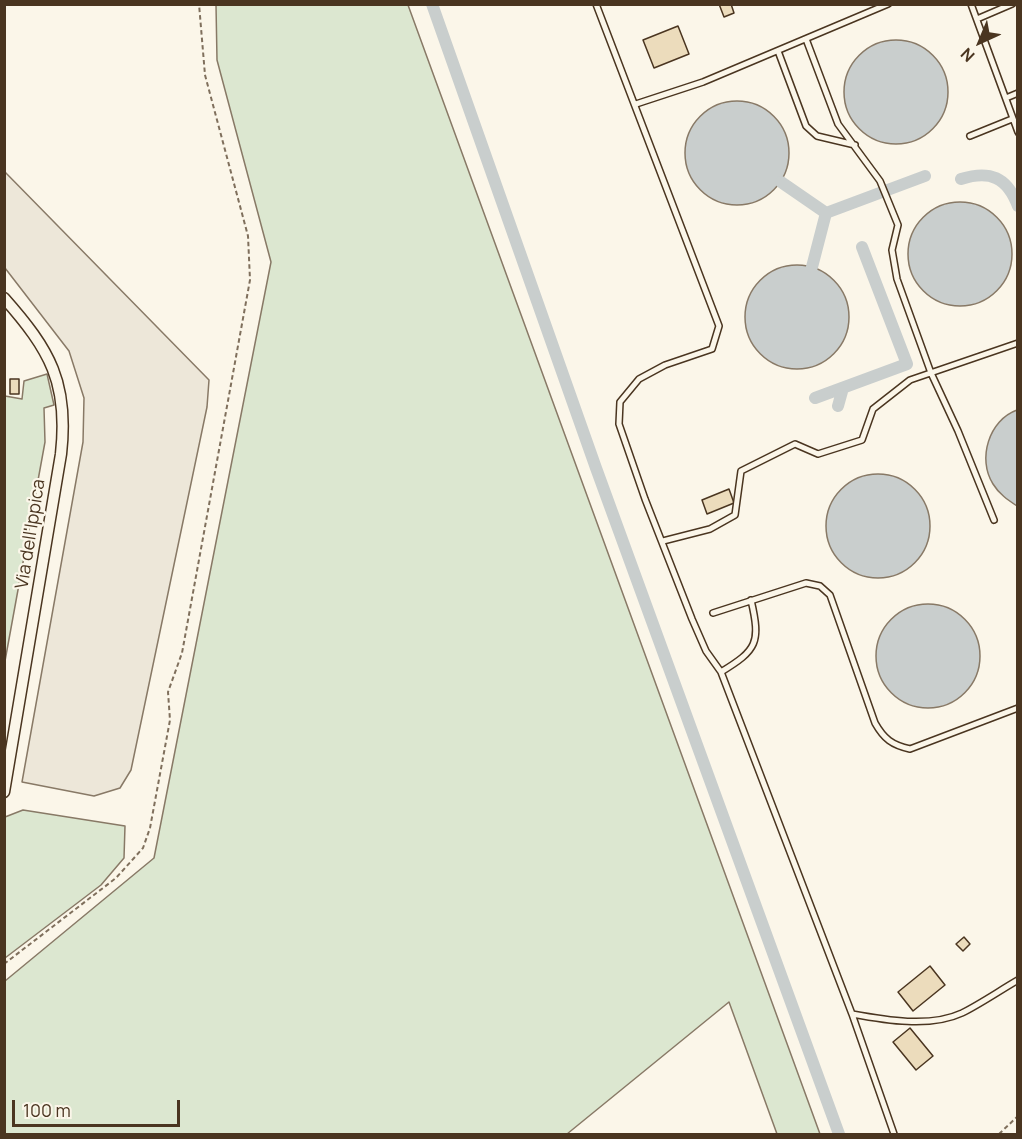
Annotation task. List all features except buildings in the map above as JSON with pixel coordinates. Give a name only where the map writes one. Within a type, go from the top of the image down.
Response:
[{"type":"street","name":"Via dell'Ippica","points":[[4,298],[49,354],[58,380],[63,415],[59,465],[4,792]]},
{"type":"lane","points":[[596,4],[719,326],[712,349],[665,365],[639,379],[620,402],[619,424],[706,651],[721,672],[852,1014],[894,1134]]},
{"type":"lane","points":[[636,104],[703,82],[888,4]]},
{"type":"lane","points":[[971,4],[1017,132]]},
{"type":"lane","points":[[976,19],[1012,4]]},
{"type":"lane","points":[[806,39],[838,124],[856,145],[880,181],[898,225],[892,250],[897,279],[930,373],[958,431],[994,520]]},
{"type":"lane","points":[[778,51],[806,126],[817,136],[856,145]]},
{"type":"lane","points":[[1006,98],[1017,93]]},
{"type":"lane","points":[[969,136],[1012,119]]},
{"type":"lane","points":[[663,542],[710,529],[735,515],[741,471],[795,444],[818,454],[862,440],[873,409],[910,380],[1017,344]]},
{"type":"lane","points":[[713,613],[806,583],[820,586],[830,595],[875,723],[882,735],[893,745],[909,749],[1017,708]]},
{"type":"lane","points":[[721,672],[748,655],[753,648],[757,625],[751,600]]},
{"type":"lane","points":[[852,1014],[889,1020],[933,1019],[961,1013],[1017,981]]},
{"type":"path","points":[[4,964],[122,873],[143,848],[150,828],[170,715],[168,692],[182,653],[250,280],[247,230],[205,75],[199,4]]},
{"type":"path","points":[[999,1134],[1017,1116]]},
{"type":"green space","points":[[216,5],[408,5],[820,1134],[777,1134],[729,1002],[567,1134],[5,1134],[5,981],[154,858],[271,262],[217,60]]},
{"type":"green space","points":[[47,374],[54,405],[44,408],[45,442],[5,661],[5,396],[22,399],[24,381]]},
{"type":"green space","points":[[23,810],[125,826],[124,858],[101,885],[5,958],[5,817]]},
{"type":"shaded area","points":[[896,40],[916,44],[933,55],[944,72],[948,92],[944,112],[933,129],[916,140],[896,144],[876,140],[859,129],[848,112],[844,92],[848,72],[859,55],[876,44]]},
{"type":"shaded area","points":[[737,101],[757,105],[774,116],[785,133],[789,153],[785,173],[774,190],[757,201],[737,205],[717,201],[700,190],[689,173],[685,153],[689,133],[700,116],[717,105]]},
{"type":"shaded area","points":[[4,171],[209,380],[207,407],[131,770],[120,788],[94,796],[22,782],[83,442],[84,398],[69,351],[5,268]]},
{"type":"shaded area","points":[[960,202],[980,206],[997,217],[1008,234],[1012,254],[1008,274],[997,291],[980,302],[960,306],[940,302],[923,291],[912,274],[908,254],[912,234],[923,217],[940,206]]},
{"type":"shaded area","points":[[797,265],[817,269],[834,280],[845,297],[849,317],[845,337],[834,354],[817,365],[797,369],[777,365],[760,354],[749,337],[745,317],[749,297],[760,280],[777,269]]},
{"type":"shaded area","points":[[1018,410],[1017,506],[995,488],[988,474],[986,452],[988,441],[999,422]]},
{"type":"shaded area","points":[[878,474],[898,478],[915,489],[926,506],[930,526],[926,546],[915,563],[898,574],[878,578],[858,574],[841,563],[830,546],[826,526],[830,506],[841,489],[858,478]]},
{"type":"shaded area","points":[[928,604],[948,608],[965,619],[976,636],[980,656],[976,676],[965,693],[948,704],[928,708],[908,704],[891,693],[880,676],[876,656],[880,636],[891,619],[908,608]]},
{"type":"waterway","points":[[432,4],[596,468],[839,1134]]},
{"type":"waterway","points":[[961,179],[981,175],[996,178],[1009,188],[1018,206]]},
{"type":"waterway","points":[[812,267],[826,213],[925,176]]},
{"type":"waterway","points":[[781,182],[826,213]]},
{"type":"waterway","points":[[815,398],[907,364],[862,247]]},
{"type":"waterway","points":[[838,406],[843,388]]}]
